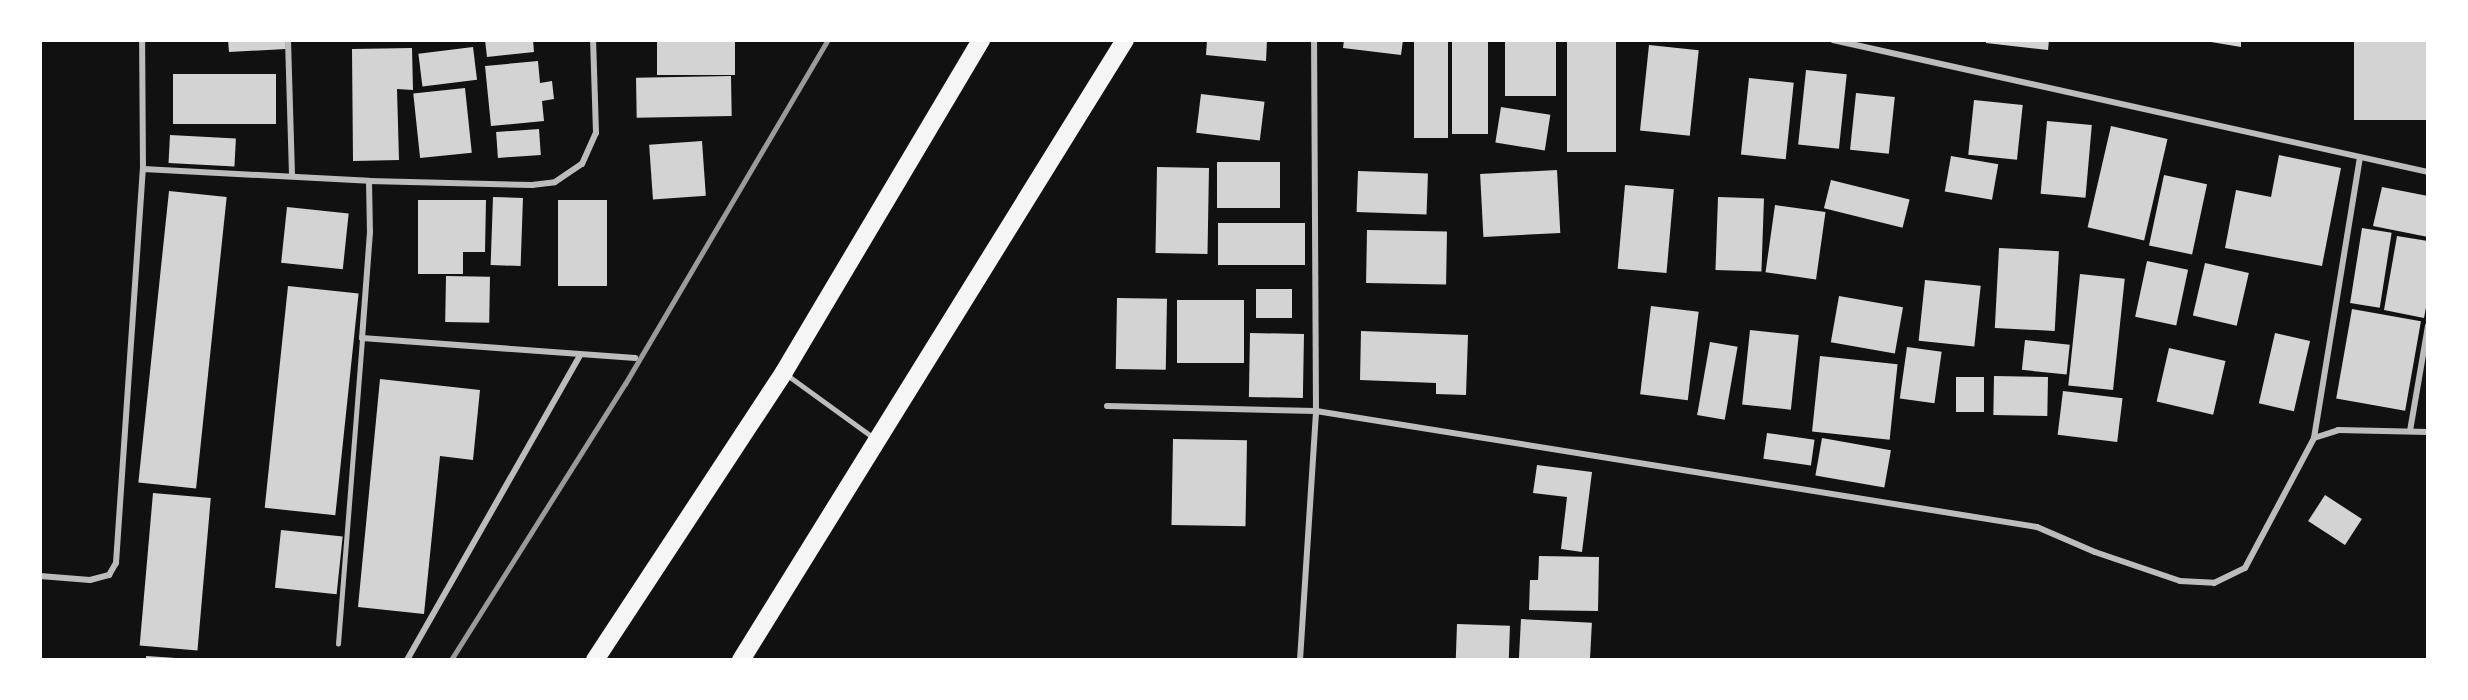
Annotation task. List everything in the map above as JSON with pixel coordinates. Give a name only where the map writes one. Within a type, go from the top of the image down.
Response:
[{"type":"highway","points":[[595,660],[784,372],[981,40]]},
{"type":"highway","points":[[741,660],[1125,40]]},
{"type":"street","points":[[40,576],[90,580],[109,575],[116,562],[143,169],[142,40]]},
{"type":"street","points":[[288,40],[292,176]]},
{"type":"street","points":[[143,169],[369,181],[532,185],[555,182],[582,164],[596,133],[593,40]]},
{"type":"street","points":[[1300,660],[1316,411],[1314,40]]},
{"type":"street","points":[[1833,40],[2427,171]]},
{"type":"street","points":[[1107,406],[1316,411],[2037,527],[2095,552],[2180,581],[2214,583],[2245,568],[2314,438],[2360,158]]},
{"type":"street","points":[[369,181],[370,232],[362,338],[489,345],[580,355],[635,358]]},
{"type":"street","points":[[2410,430],[2427,326]]},
{"type":"street","points":[[407,660],[580,355]]},
{"type":"street","points":[[2314,438],[2338,430],[2427,432]]},
{"type":"lane","points":[[338,644],[362,338]]},
{"type":"lane","points":[[784,372],[876,439]]},
{"type":"building","points":[[228,40],[285,40],[286,49],[229,52]]},
{"type":"building","points":[[485,40],[533,40],[534,52],[487,57]]},
{"type":"building","points":[[657,40],[735,40],[735,75],[657,75]]},
{"type":"building","points":[[1207,40],[1267,40],[1266,61],[1206,55]]},
{"type":"building","points":[[1344,40],[1403,40],[1401,55],[1343,48]]},
{"type":"building","points":[[1414,40],[1448,40],[1448,138],[1414,138]]},
{"type":"building","points":[[1452,40],[1488,40],[1488,134],[1452,134]]},
{"type":"building","points":[[1505,40],[1556,40],[1556,96],[1505,96]]},
{"type":"building","points":[[1567,40],[1616,40],[1616,152],[1567,152]]},
{"type":"building","points":[[1986,40],[2049,40],[2048,50],[1986,43]]},
{"type":"building","points":[[2199,40],[2241,40],[2241,47]]},
{"type":"building","points":[[2354,40],[2428,40],[2428,120],[2354,120]]},
{"type":"building","points":[[1649,45],[1699,50],[1690,136],[1640,131]]},
{"type":"building","points":[[473,47],[477,80],[422,86],[418,54]]},
{"type":"building","points":[[412,48],[413,90],[397,89],[399,160],[353,161],[352,49]]},
{"type":"building","points":[[538,61],[540,83],[552,81],[554,99],[542,101],[544,121],[491,126],[485,66]]},
{"type":"building","points":[[1806,70],[1847,74],[1839,149],[1798,145]]},
{"type":"building","points":[[173,74],[276,74],[276,124],[173,124]]},
{"type":"building","points":[[731,76],[732,116],[637,118],[636,78]]},
{"type":"building","points":[[1749,78],[1794,83],[1786,159],[1741,155]]},
{"type":"building","points":[[465,88],[472,153],[420,158],[413,93]]},
{"type":"building","points":[[1856,93],[1895,97],[1889,154],[1850,150]]},
{"type":"building","points":[[1201,94],[1265,102],[1260,141],[1196,133]]},
{"type":"building","points":[[1974,100],[2023,105],[2017,160],[1968,155]]},
{"type":"building","points":[[1501,107],[1550,115],[1545,150],[1495,143]]},
{"type":"building","points":[[2047,121],[2092,125],[2085,198],[2041,194]]},
{"type":"building","points":[[2111,126],[2168,139],[2144,240],[2088,227]]},
{"type":"building","points":[[539,129],[541,155],[498,158],[496,132]]},
{"type":"building","points":[[170,135],[236,138],[234,166],[169,163]]},
{"type":"building","points":[[702,141],[706,196],[653,200],[649,145]]},
{"type":"building","points":[[2279,155],[2341,168],[2322,266],[2225,248],[2236,190],[2271,197]]},
{"type":"building","points":[[1951,156],[1998,164],[1992,200],[1945,191]]},
{"type":"building","points":[[1217,162],[1280,162],[1280,208],[1217,208]]},
{"type":"building","points":[[1157,167],[1209,168],[1207,254],[1155,253]]},
{"type":"building","points":[[1557,170],[1560,233],[1483,237],[1480,174]]},
{"type":"building","points":[[1358,171],[1428,173],[1427,214],[1357,212]]},
{"type":"building","points":[[2164,175],[2207,184],[2192,255],[2149,245]]},
{"type":"building","points":[[1831,180],[1910,200],[1903,228],[1824,208]]},
{"type":"building","points":[[1625,185],[1674,189],[1666,273],[1618,269]]},
{"type":"building","points":[[2382,187],[2428,196],[2428,237],[2373,226]]},
{"type":"building","points":[[169,191],[227,197],[196,488],[138,482]]},
{"type":"building","points":[[493,197],[523,198],[521,266],[491,265]]},
{"type":"building","points":[[1718,197],[1764,199],[1761,272],[1715,270]]},
{"type":"building","points":[[418,200],[486,200],[485,252],[463,252],[463,274],[418,274]]},
{"type":"building","points":[[558,200],[607,200],[607,286],[558,286]]},
{"type":"building","points":[[1775,205],[1826,212],[1816,279],[1766,272]]},
{"type":"building","points":[[287,207],[349,213],[343,269],[281,263]]},
{"type":"building","points":[[1218,223],[1305,223],[1305,265],[1218,265]]},
{"type":"building","points":[[2362,228],[2392,233],[2380,308],[2350,303]]},
{"type":"building","points":[[1367,230],[1447,231],[1446,284],[1366,283]]},
{"type":"building","points":[[2397,236],[2428,241],[2428,297],[2424,318],[2384,310]]},
{"type":"building","points":[[1999,248],[2059,251],[2055,331],[1995,328]]},
{"type":"building","points":[[2147,261],[2188,270],[2176,325],[2135,317]]},
{"type":"building","points":[[2205,263],[2249,273],[2237,326],[2193,316]]},
{"type":"building","points":[[2080,274],[2125,279],[2113,390],[2068,385]]},
{"type":"building","points":[[446,276],[490,277],[489,323],[445,322]]},
{"type":"building","points":[[1925,280],[1981,286],[1974,347],[1919,341]]},
{"type":"building","points":[[288,286],[359,293],[335,515],[265,508]]},
{"type":"building","points":[[1256,289],[1292,289],[1292,318],[1256,318]]},
{"type":"building","points":[[1839,296],[1903,307],[1895,354],[1831,342]]},
{"type":"building","points":[[1117,298],[1167,299],[1166,370],[1116,369]]},
{"type":"building","points":[[1177,300],[1244,300],[1244,363],[1177,363]]},
{"type":"building","points":[[1651,306],[1699,312],[1688,400],[1640,394]]},
{"type":"building","points":[[2352,309],[2421,321],[2405,411],[2336,399]]},
{"type":"building","points":[[1750,330],[1799,335],[1791,410],[1742,405]]},
{"type":"building","points":[[1361,331],[1468,335],[1466,395],[1436,394],[1436,383],[1360,380]]},
{"type":"building","points":[[1250,333],[1304,334],[1303,398],[1249,397]]},
{"type":"building","points":[[2275,333],[2310,341],[2294,411],[2259,403]]},
{"type":"building","points":[[2025,340],[2070,345],[2067,375],[2022,370]]},
{"type":"building","points":[[1710,342],[1738,347],[1725,420],[1697,415]]},
{"type":"building","points":[[1907,347],[1942,352],[1934,403],[1900,398]]},
{"type":"building","points":[[2169,348],[2226,361],[2213,415],[2157,402]]},
{"type":"building","points":[[1820,356],[1898,364],[1890,440],[1812,432]]},
{"type":"building","points":[[1994,376],[2048,377],[2047,416],[1993,415]]},
{"type":"building","points":[[1956,377],[1984,377],[1984,412],[1956,412]]},
{"type":"building","points":[[380,379],[480,390],[473,460],[440,456],[424,614],[358,607]]},
{"type":"building","points":[[2063,391],[2123,398],[2117,442],[2058,435]]},
{"type":"building","points":[[1767,433],[1815,440],[1811,465],[1763,459]]},
{"type":"building","points":[[1822,438],[1891,450],[1884,488],[1815,475]]},
{"type":"building","points":[[1173,439],[1247,440],[1245,526],[1171,525]]},
{"type":"building","points":[[1537,465],[1592,472],[1582,552],[1561,549],[1567,497],[1533,493]]},
{"type":"building","points":[[153,493],[211,498],[197,650],[140,645]]},
{"type":"building","points":[[2325,495],[2362,519],[2345,545],[2308,521]]},
{"type":"building","points":[[281,530],[343,536],[337,594],[275,588]]},
{"type":"building","points":[[1539,556],[1599,557],[1598,611],[1529,610],[1530,580],[1538,580]]},
{"type":"building","points":[[1521,619],[1592,623],[1590,660],[1519,660]]},
{"type":"building","points":[[1457,624],[1510,626],[1509,660],[1456,660]]},
{"type":"building","points":[[146,656],[176,658],[176,660],[146,660]]},
{"type":"railway","points":[[451,660],[625,384],[828,40]]}]
